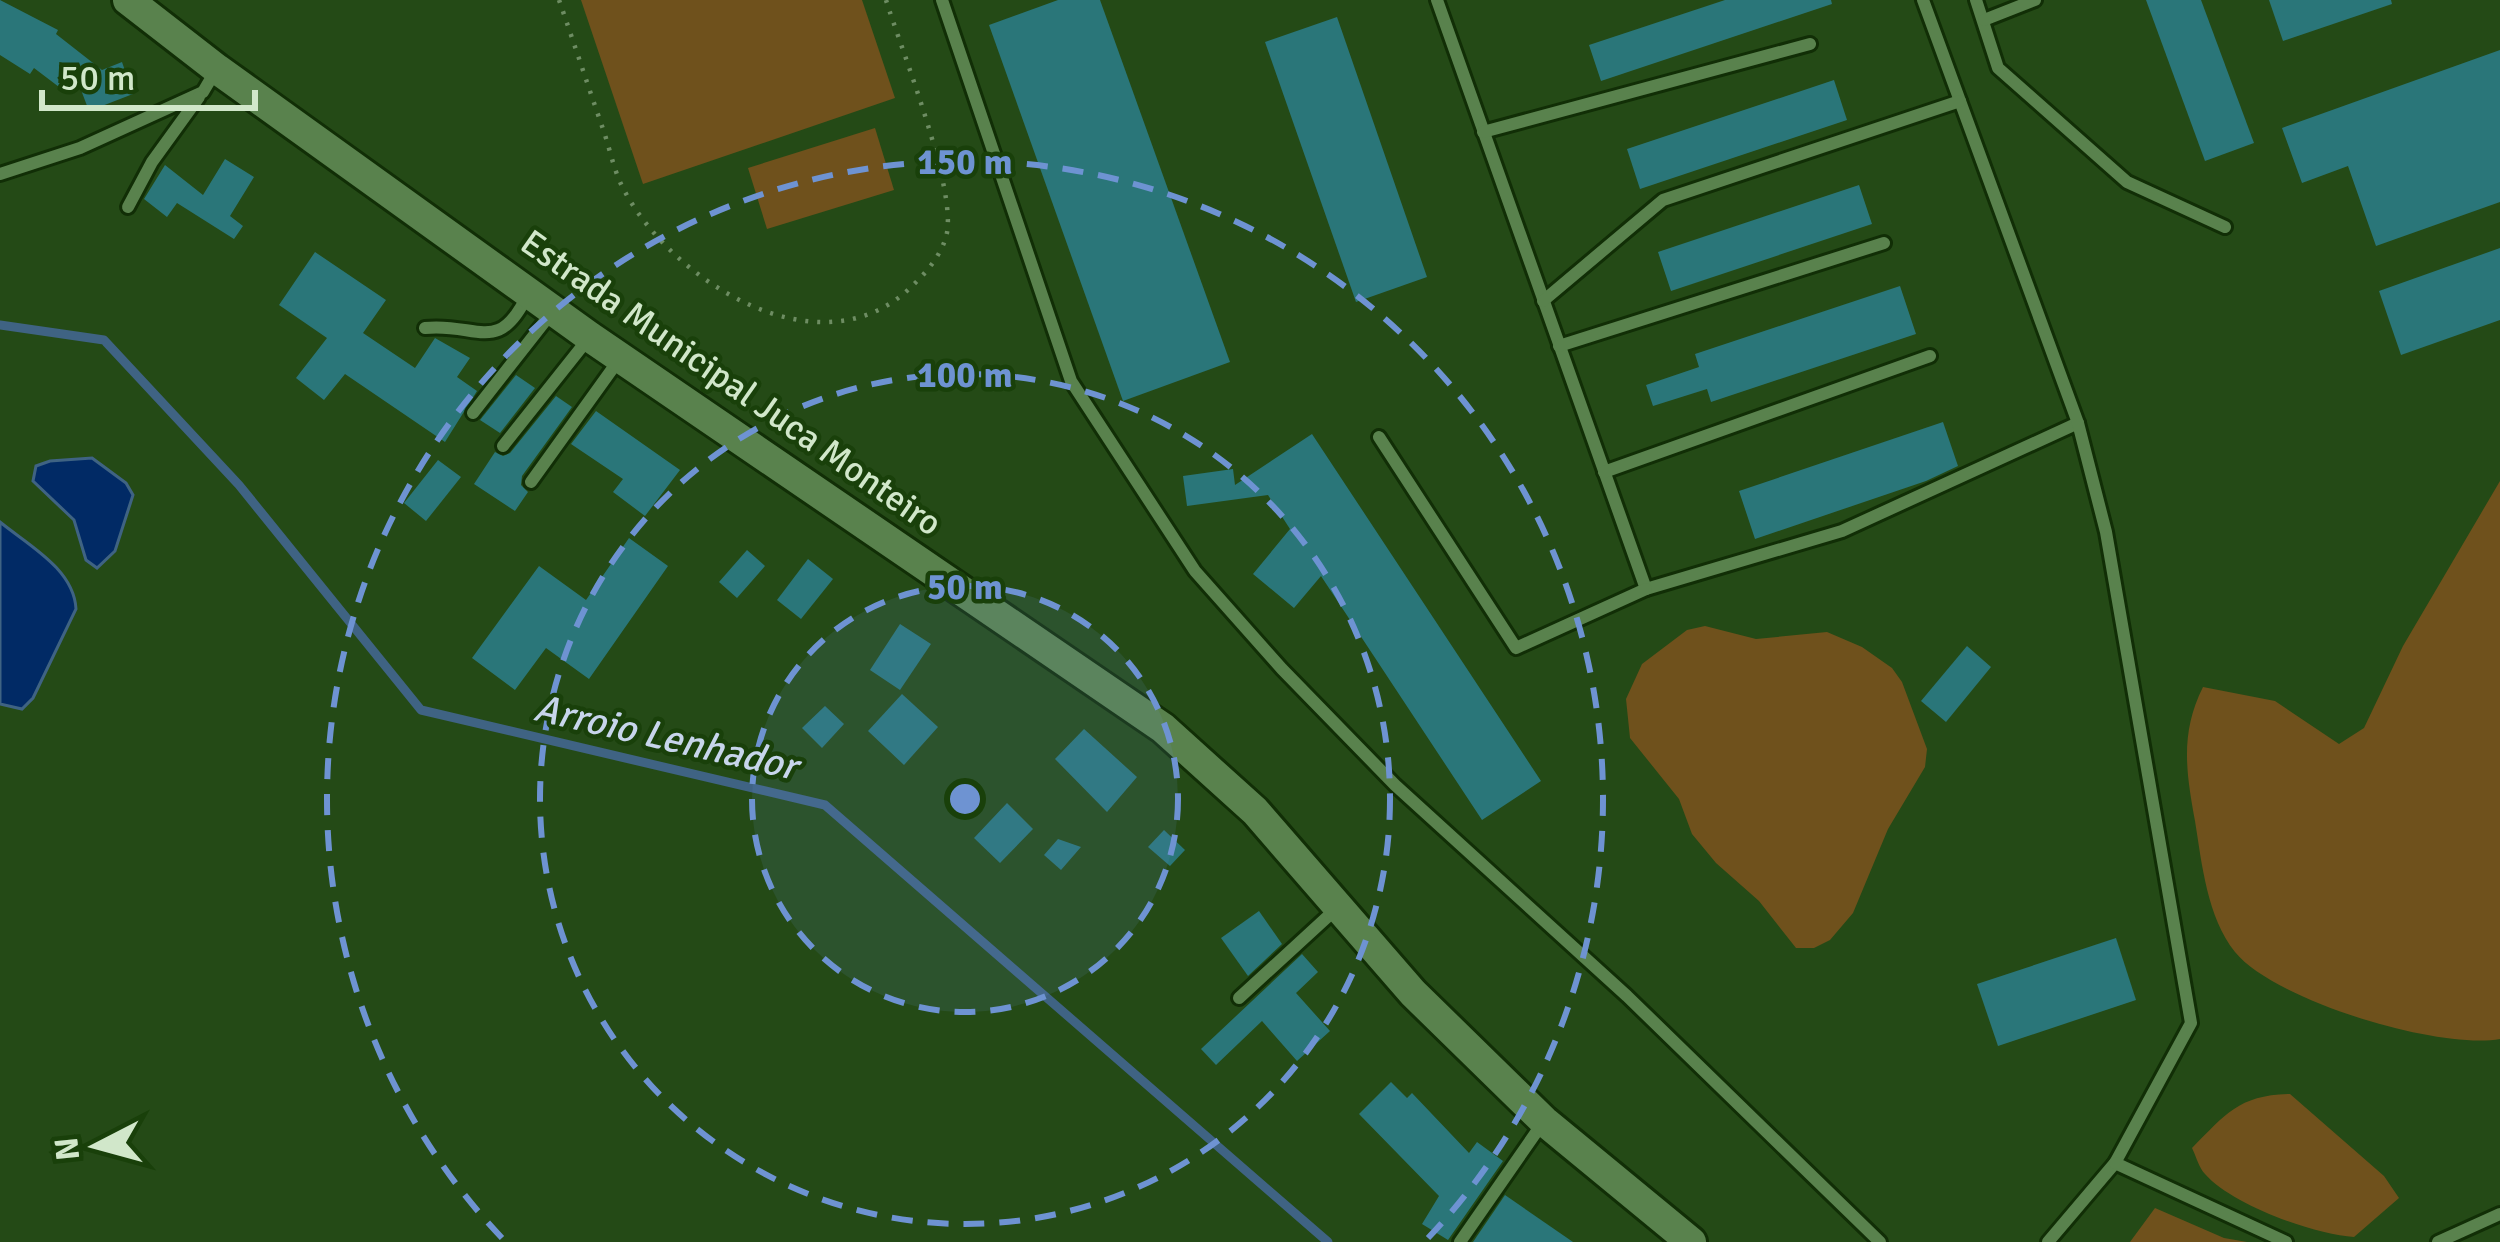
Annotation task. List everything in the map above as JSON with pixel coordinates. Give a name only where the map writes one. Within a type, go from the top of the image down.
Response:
[{"type":"street","name":"Estrada Municipal Juca Monteiro","points":[[128,0],[210,81],[622,356],[1163,728],[1255,811],[1413,993],[1544,1121],[1691,1242]]},
{"type":"lane","points":[[942,0],[1071,381],[1195,571],[1395,785],[1627,996],[1880,1242]]},
{"type":"lane","points":[[1437,0],[1646,589]]},
{"type":"lane","points":[[1923,0],[2078,423],[2106,532],[2191,1023],[2115,1162],[2048,1242]]},
{"type":"lane","points":[[1976,0],[1998,68],[2127,182],[2225,227]]},
{"type":"lane","points":[[1984,20],[2036,0]]},
{"type":"lane","points":[[1483,132],[1810,44]]},
{"type":"lane","points":[[0,174],[80,148],[210,81]]},
{"type":"lane","points":[[128,207],[152,162],[210,81]]},
{"type":"lane","points":[[1543,301],[1663,200],[1960,101]]},
{"type":"lane","points":[[1559,346],[1884,243]]},
{"type":"lane","points":[[425,328],[484,334],[504,330],[541,302]]},
{"type":"lane","points":[[473,413],[541,302]]},
{"type":"lane","points":[[503,446],[590,337]]},
{"type":"lane","points":[[531,482],[622,356]]},
{"type":"lane","points":[[1604,472],[1930,356]]},
{"type":"lane","points":[[1379,436],[1516,648],[1646,589],[1842,531],[2078,423]]},
{"type":"lane","points":[[1240,998],[1338,908]]},
{"type":"lane","points":[[1460,1242],[1544,1121]]},
{"type":"lane","points":[[2115,1162],[2286,1242]]},
{"type":"lane","points":[[2438,1242],[2500,1214]]},
{"type":"path","points":[[559,0],[624,190],[670,250],[727,296],[789,322],[846,319],[892,305],[929,270],[947,234],[943,177],[886,0]]},
{"type":"shaded area","points":[[581,0],[862,0],[895,98],[643,184]]},
{"type":"shaded area","points":[[875,128],[894,190],[767,229],[748,168]]},
{"type":"shaded area","points":[[2500,481],[2500,1039],[2473,1040],[2400,1029],[2320,1004],[2255,970],[2235,952],[2218,923],[2207,889],[2187,753],[2191,720],[2203,687],[2275,701],[2339,744],[2364,728],[2403,646]]},
{"type":"shaded area","points":[[1705,626],[1756,639],[1827,632],[1862,647],[1892,668],[1902,682],[1927,749],[1925,767],[1888,829],[1853,913],[1830,940],[1814,948],[1796,948],[1759,901],[1716,863],[1692,834],[1679,799],[1630,738],[1626,699],[1642,664],[1687,630]]},
{"type":"shaded area","points":[[2290,1094],[2384,1176],[2399,1198],[2354,1237],[2297,1224],[2254,1207],[2218,1186],[2199,1165],[2192,1148],[2225,1116],[2258,1098]]},
{"type":"shaded area","points":[[2155,1208],[2224,1238],[2247,1242],[2130,1242]]},
{"type":"water","points":[[92,458],[126,483],[133,495],[115,551],[97,568],[86,560],[74,520],[33,481],[36,466]]},
{"type":"water","points":[[0,522],[58,570],[76,609],[33,698],[22,709],[0,704]]},
{"type":"building","points":[[0,0],[58,30],[56,34],[102,70],[122,62],[133,94],[89,111],[75,74],[63,90],[34,68],[30,74],[0,55]]},
{"type":"building","points":[[1058,0],[1100,0],[1230,362],[1123,401],[989,25]]},
{"type":"building","points":[[1725,0],[1831,0],[1832,4],[1601,81],[1589,45]]},
{"type":"building","points":[[2146,0],[2201,0],[2254,143],[2205,161]]},
{"type":"building","points":[[2269,0],[2391,0],[2392,4],[2283,41]]},
{"type":"building","points":[[1337,17],[1427,277],[1356,302],[1265,42]]},
{"type":"building","points":[[2500,50],[2500,202],[2376,246],[2348,166],[2302,183],[2282,128]]},
{"type":"building","points":[[1834,80],[1847,120],[1640,189],[1627,149]]},
{"type":"building","points":[[225,159],[254,177],[230,216],[243,226],[234,239],[177,203],[167,217],[144,199],[165,165],[203,195]]},
{"type":"building","points":[[1859,185],[1872,224],[1671,291],[1658,252]]},
{"type":"building","points":[[2500,248],[2500,320],[2401,355],[2379,291]]},
{"type":"building","points":[[315,252],[386,300],[363,333],[415,368],[435,338],[470,358],[457,377],[477,391],[445,442],[345,374],[324,400],[296,378],[327,338],[279,305]]},
{"type":"building","points":[[1900,286],[1916,334],[1711,402],[1707,389],[1653,406],[1646,385],[1699,367],[1695,354]]},
{"type":"building","points":[[516,375],[535,388],[500,433],[480,420]]},
{"type":"building","points":[[556,396],[572,407],[522,476],[521,485],[528,492],[515,511],[474,484],[495,452],[510,453]]},
{"type":"building","points":[[596,411],[680,470],[645,516],[613,492],[623,479],[571,444]]},
{"type":"building","points":[[1943,422],[1958,466],[1755,539],[1739,491]]},
{"type":"building","points":[[1312,434],[1541,781],[1482,820],[1321,576],[1294,608],[1253,574],[1290,529],[1268,495],[1187,506],[1183,476],[1233,469],[1235,485]]},
{"type":"building","points":[[438,460],[461,477],[426,521],[404,503]]},
{"type":"building","points":[[629,538],[668,566],[589,679],[546,648],[515,690],[472,658],[539,566],[586,600]]},
{"type":"building","points":[[747,550],[765,566],[737,598],[719,582]]},
{"type":"building","points":[[808,559],[833,579],[801,619],[777,600]]},
{"type":"building","points":[[900,624],[931,644],[900,690],[870,670]]},
{"type":"building","points":[[1967,646],[1991,667],[1946,722],[1921,701]]},
{"type":"building","points":[[902,694],[938,727],[904,765],[868,731]]},
{"type":"building","points":[[825,706],[844,724],[822,748],[802,728]]},
{"type":"building","points":[[1084,729],[1137,777],[1107,812],[1055,759]]},
{"type":"building","points":[[1007,803],[1033,829],[1000,863],[974,838]]},
{"type":"building","points":[[1164,830],[1185,850],[1170,866],[1148,847]]},
{"type":"building","points":[[1058,839],[1081,847],[1061,870],[1044,855]]},
{"type":"building","points":[[1259,911],[1282,944],[1248,976],[1221,938]]},
{"type":"building","points":[[2116,938],[2136,1000],[1998,1046],[1977,984]]},
{"type":"building","points":[[1302,954],[1318,972],[1296,993],[1330,1031],[1297,1061],[1262,1021],[1216,1065],[1201,1049]]},
{"type":"building","points":[[1391,1082],[1407,1098],[1412,1093],[1469,1153],[1477,1142],[1503,1161],[1448,1240],[1422,1224],[1439,1196],[1359,1114]]},
{"type":"building","points":[[1505,1195],[1573,1242],[1473,1242]]},
{"type":"waterway","name":"Arroio Lenhador","points":[[0,325],[104,340],[239,485],[421,710],[825,805],[1328,1242]]}]
